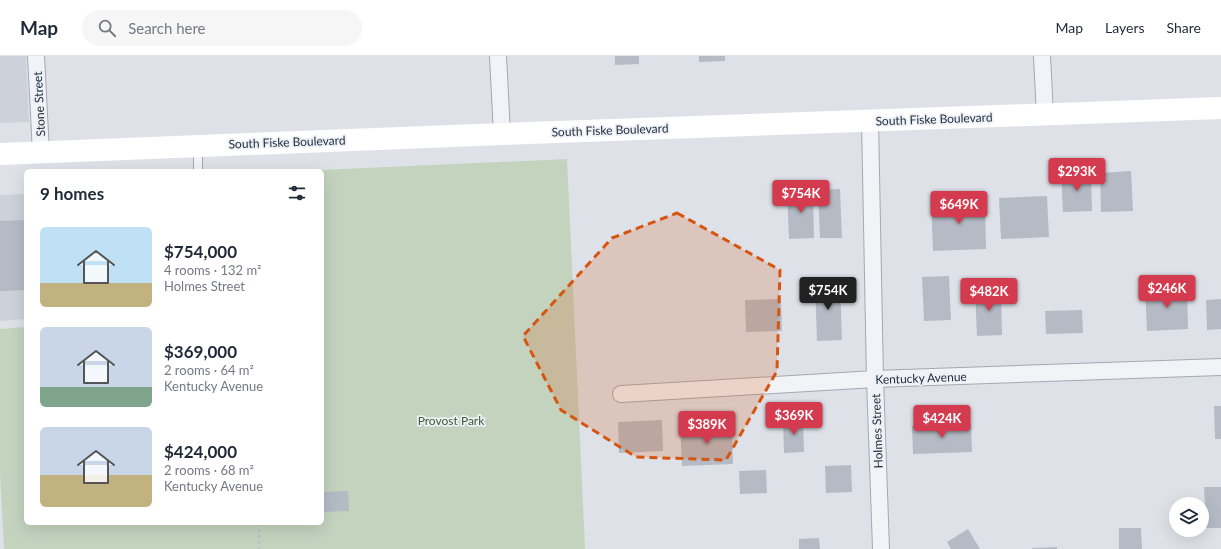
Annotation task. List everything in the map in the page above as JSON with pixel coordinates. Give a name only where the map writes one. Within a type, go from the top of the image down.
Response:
[{"type":"main road","name":"South Fiske Boulevard","points":[[0,154],[1221,108]]},
{"type":"street","name":"Stone Street","points":[[36,56],[41,153]]},
{"type":"street","points":[[498,56],[502,134]]},
{"type":"street","points":[[1042,56],[1045,115]]},
{"type":"street","name":"Holmes Street","points":[[870,121],[875,379],[881,549]]},
{"type":"street","name":"Kentucky Avenue","points":[[621,394],[875,379],[1221,367]]},
{"type":"lane","points":[[198,146],[198,169]]},
{"type":"path","points":[[259,525],[259,549]]},
{"type":"highlighted area","points":[[677,213],[780,270],[777,371],[726,460],[636,457],[561,410],[523,336],[612,238]]},
{"type":"shaded area","points":[[0,56],[26,56],[29,122],[0,123]]},
{"type":"shaded area","points":[[24,194],[24,319],[0,321],[0,195]]},
{"type":"green space","name":"Provost Park","points":[[567,159],[585,549],[4,549],[0,473],[0,329],[24,327],[24,525],[324,525],[324,170]]},
{"type":"building","points":[[615,56],[639,56],[639,64],[615,65]]},
{"type":"building","points":[[699,56],[725,56],[725,61],[699,62]]},
{"type":"building","points":[[1131,171],[1133,211],[1101,212],[1100,173]]},
{"type":"building","points":[[1091,172],[1092,211],[1063,212],[1061,173]]},
{"type":"building","points":[[840,189],[842,238],[820,238],[818,190]]},
{"type":"building","points":[[813,190],[814,238],[789,239],[787,191]]},
{"type":"building","points":[[1047,196],[1049,237],[1001,239],[999,198]]},
{"type":"building","points":[[985,199],[986,249],[933,251],[931,201]]},
{"type":"building","points":[[24,220],[24,290],[0,291],[0,221]]},
{"type":"building","points":[[949,276],[951,320],[924,321],[922,277]]},
{"type":"building","points":[[840,281],[842,340],[817,341],[815,282]]},
{"type":"building","points":[[1187,287],[1188,329],[1147,331],[1145,288]]},
{"type":"building","points":[[1001,288],[1002,335],[977,336],[975,289]]},
{"type":"building","points":[[781,299],[782,331],[746,332],[745,300]]},
{"type":"building","points":[[1221,299],[1221,329],[1207,330],[1206,300]]},
{"type":"building","points":[[1082,310],[1083,333],[1046,334],[1045,311]]},
{"type":"building","points":[[1214,406],[1221,406],[1221,439],[1215,439]]},
{"type":"building","points":[[803,419],[804,452],[784,453],[783,420]]},
{"type":"building","points":[[662,420],[663,451],[619,453],[618,422]]},
{"type":"building","points":[[732,424],[733,464],[682,466],[680,425]]},
{"type":"building","points":[[971,424],[972,452],[913,454],[912,426]]},
{"type":"building","points":[[851,465],[852,492],[826,493],[825,466]]},
{"type":"building","points":[[766,470],[767,493],[740,494],[739,471]]},
{"type":"building","points":[[1204,487],[1221,487],[1221,528],[1209,528],[1209,497],[1204,497]]},
{"type":"building","points":[[348,491],[349,511],[324,512],[324,492]]},
{"type":"building","points":[[1119,528],[1141,528],[1142,549],[1119,549]]},
{"type":"building","points":[[968,529],[980,549],[951,549],[947,542]]},
{"type":"building","points":[[819,538],[820,549],[799,549],[799,539]]},
{"type":"building","points":[[1057,547],[1057,549],[1032,549],[1032,548]]}]
